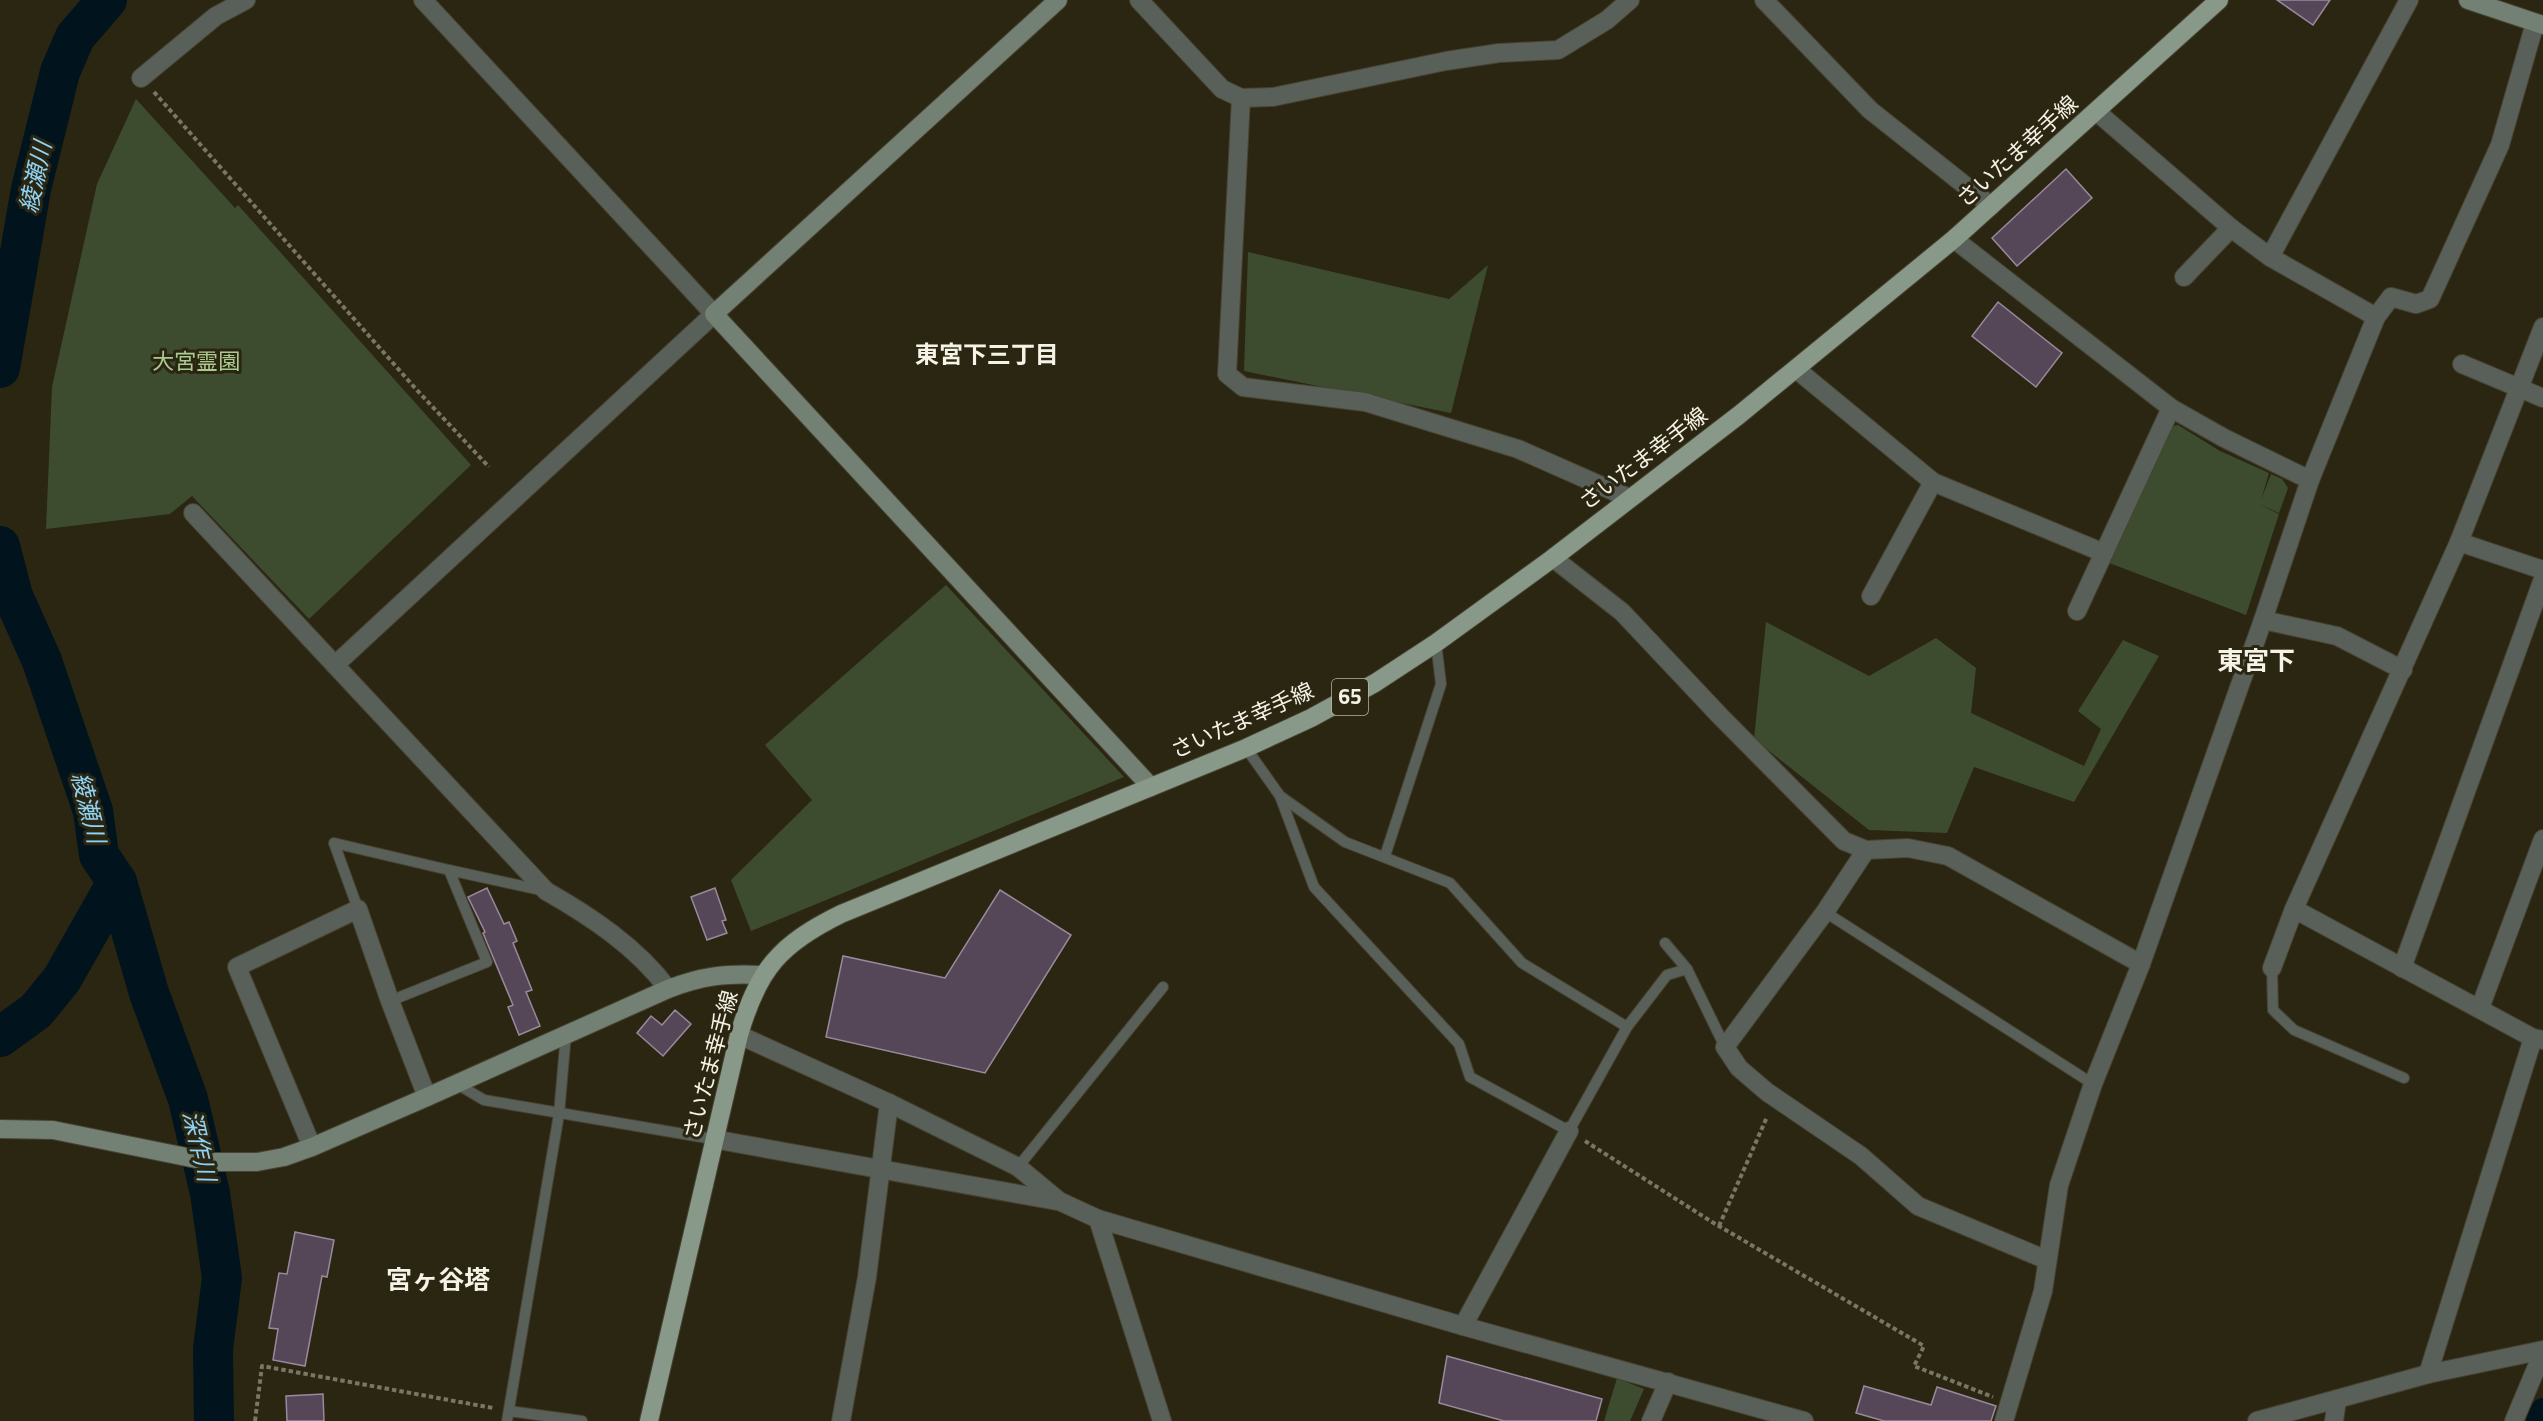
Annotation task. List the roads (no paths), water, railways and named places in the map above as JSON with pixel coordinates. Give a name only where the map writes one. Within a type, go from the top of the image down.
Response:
[{"type":"main road","name":"さいたま幸手線","points":[[649,1421],[739,1035],[751,996],[762,975],[777,957],[796,940],[841,914],[1246,748],[1311,718],[1375,683],[1436,644],[1553,558],[1796,369],[1954,239],[2097,112],[2210,3]]},
{"type":"street","points":[[141,78],[216,16],[246,0]]},
{"type":"street","points":[[423,0],[1151,787]]},
{"type":"street","points":[[336,666],[714,314],[1058,0]]},
{"type":"street","points":[[1139,0],[1222,89],[1241,98],[1273,97],[1478,56],[1557,50],[1607,20],[1630,0]]},
{"type":"street","points":[[1764,0],[1870,110],[1991,206]]},
{"type":"street","points":[[2270,257],[2409,0]]},
{"type":"street","points":[[2007,1412],[2043,1291],[2059,1185],[2093,1084],[2141,964],[2310,480],[2376,317],[2391,297],[2416,304],[2430,299],[2500,145],[2539,24],[2468,0]]},
{"type":"street","points":[[1241,98],[1227,374],[1243,387],[1365,402],[1518,449],[1629,498]]},
{"type":"street","points":[[2097,112],[2231,228],[2270,257],[2376,317]]},
{"type":"street","points":[[2184,277],[2231,228]]},
{"type":"street","points":[[1954,239],[2171,408],[2224,438],[2310,480]]},
{"type":"street","points":[[2272,968],[2294,909],[2459,542],[2543,327]]},
{"type":"street","points":[[2462,364],[2543,398]]},
{"type":"street","points":[[1796,369],[1933,482],[2104,553]]},
{"type":"street","points":[[2077,611],[2171,408]]},
{"type":"street","points":[[1871,596],[1933,482]]},
{"type":"street","points":[[193,513],[424,764],[546,891],[581,911],[612,935],[658,975],[668,988]]},
{"type":"street","points":[[2459,542],[2543,570]]},
{"type":"street","points":[[1553,558],[1623,612],[1720,716],[1844,841],[1866,850],[1908,848],[1948,856],[2141,964]]},
{"type":"street","points":[[2403,968],[2543,579]]},
{"type":"street","points":[[2263,620],[2337,636],[2403,670]]},
{"type":"street","points":[[2480,1008],[2543,839]]},
{"type":"street","points":[[1866,850],[1825,912],[1725,1047],[1739,1068],[1775,1098],[1861,1156],[1918,1206],[2047,1260]]},
{"type":"street","points":[[312,1147],[237,967],[358,909],[390,1001],[428,1097]]},
{"type":"street","points":[[2294,909],[2538,1039],[2428,1374]]},
{"type":"street","points":[[0,1129],[53,1130],[211,1162],[235,1163],[285,1157],[428,1097],[668,988],[698,978],[738,973],[762,975]]},
{"type":"street","points":[[739,1035],[888,1103],[1018,1167],[1059,1201]]},
{"type":"street","points":[[841,1421],[867,1277],[888,1103]]},
{"type":"street","points":[[1463,1326],[1569,1131]]},
{"type":"street","points":[[713,1139],[1059,1201],[1098,1219],[1463,1326],[1804,1421]]},
{"type":"street","points":[[1098,1219],[1162,1421]]},
{"type":"street","points":[[2257,1421],[2428,1374],[2543,1351]]},
{"type":"street","points":[[2514,1421],[2543,1351]]},
{"type":"street","points":[[1651,1421],[1668,1382]]},
{"type":"street","points":[[2334,1421],[2337,1400]]},
{"type":"lane","points":[[1385,856],[1441,684],[1436,644]]},
{"type":"lane","points":[[1246,748],[1281,796],[1314,887],[1459,1044],[1470,1077],[1569,1131],[1627,1026],[1667,975],[1688,969]]},
{"type":"lane","points":[[1281,796],[1345,842],[1450,883],[1522,963],[1627,1026]]},
{"type":"lane","points":[[358,909],[334,843],[546,891]]},
{"type":"lane","points":[[390,1001],[487,962],[449,870]]},
{"type":"lane","points":[[1825,912],[2093,1084]]},
{"type":"lane","points":[[1665,943],[1688,969],[1725,1047]]},
{"type":"lane","points":[[2272,968],[2273,1010],[2294,1030],[2404,1078]]},
{"type":"lane","points":[[1018,1167],[1163,987]]},
{"type":"lane","points":[[566,1034],[559,1114],[508,1416],[582,1421]]},
{"type":"lane","points":[[457,1084],[484,1100],[713,1139]]},
{"type":"waterway","name":"綾瀬川","points":[[0,368],[31,189],[60,72],[75,37],[107,0]]},
{"type":"waterway","name":"深作川","points":[[0,546],[13,596],[42,661],[93,811],[99,855],[117,882],[149,993],[188,1099],[210,1193],[222,1278],[213,1349],[214,1421]]},
{"type":"waterway","name":"綾瀬川","points":[[0,1037],[36,1011],[62,979],[117,882]]},
{"type":"waterway","points":[[2538,1421],[2543,1410]]},
{"type":"district","name":"東宮下三丁目","points":[[987,355]]},
{"type":"district","name":"東宮下","points":[[2256,661]]},
{"type":"district","name":"宮ヶ谷塔","points":[[438,1280]]},
{"type":"park label","name":"大宮霊園","points":[[196,361]]}]
